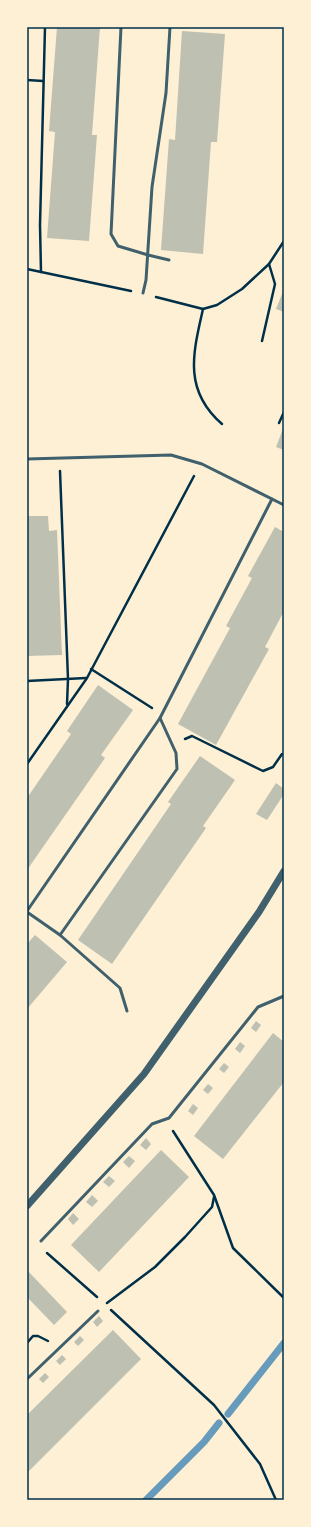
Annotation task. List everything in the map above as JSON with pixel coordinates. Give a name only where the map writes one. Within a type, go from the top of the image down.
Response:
[{"type":"street","points":[[27,1206],[144,1074],[259,912],[284,871]]},
{"type":"lane","points":[[121,27],[111,234],[118,246],[148,256],[169,260]]},
{"type":"lane","points":[[143,293],[148,256],[152,187],[166,92],[170,27]]},
{"type":"lane","points":[[27,459],[171,455],[202,464],[284,505]]},
{"type":"lane","points":[[127,1011],[120,988],[60,935],[27,911],[160,718],[272,499]]},
{"type":"lane","points":[[60,935],[177,769],[176,753],[160,718]]},
{"type":"lane","points":[[41,1241],[152,1124],[169,1118],[258,1007],[284,996]]},
{"type":"lane","points":[[27,1379],[98,1311]]},
{"type":"path","points":[[41,272],[40,225],[45,27]]},
{"type":"path","points":[[27,80],[43,81]]},
{"type":"path","points":[[27,269],[143,293],[203,309],[217,305],[242,289],[269,264],[284,241]]},
{"type":"path","points":[[262,341],[275,284],[269,264]]},
{"type":"path","points":[[203,309],[194,358],[195,377],[198,392],[204,405],[222,424]]},
{"type":"path","points":[[280,423],[284,412]]},
{"type":"path","points":[[27,764],[86,678],[195,474],[202,464]]},
{"type":"path","points":[[60,469],[68,679],[67,706]]},
{"type":"path","points":[[91,669],[150,707],[160,718]]},
{"type":"path","points":[[27,681],[86,678]]},
{"type":"path","points":[[181,741],[192,736],[263,771],[273,767],[282,754]]},
{"type":"path","points":[[169,1118],[173,1130],[214,1195],[233,1248],[284,1298]]},
{"type":"path","points":[[214,1195],[212,1207],[185,1237],[155,1267],[105,1304],[214,1405],[260,1464],[276,1500]]},
{"type":"path","points":[[43,1250],[99,1299]]},
{"type":"path","points":[[27,1342],[33,1336],[38,1336],[59,1348]]},
{"type":"building","points":[[57,27],[100,27],[92,135],[97,135],[89,241],[47,238],[55,132],[49,131]]},
{"type":"building","points":[[182,31],[225,34],[217,142],[211,142],[203,254],[161,250],[169,139],[175,140]]},
{"type":"building","points":[[284,289],[284,312],[276,309]]},
{"type":"building","points":[[284,426],[284,450],[276,447]]},
{"type":"building","points":[[27,516],[48,516],[49,531],[57,530],[62,655],[27,656]]},
{"type":"building","points":[[275,527],[284,532],[284,611],[265,647],[269,649],[216,745],[178,724],[230,628],[226,626],[252,578],[248,576]]},
{"type":"building","points":[[98,685],[133,710],[101,755],[105,758],[27,870],[27,798],[71,734],[67,731]]},
{"type":"building","points":[[200,756],[235,780],[203,826],[206,828],[112,964],[78,940],[171,804],[168,802]]},
{"type":"building","points":[[276,783],[284,789],[284,794],[267,820],[256,814]]},
{"type":"building","points":[[35,935],[67,962],[27,1009],[27,944]]},
{"type":"building","points":[[256,1021],[261,1025],[256,1032],[251,1028]]},
{"type":"building","points":[[273,1033],[284,1042],[284,1082],[223,1159],[194,1136]]},
{"type":"building","points":[[240,1042],[245,1046],[240,1053],[235,1049]]},
{"type":"building","points":[[224,1063],[229,1067],[224,1073],[219,1069]]},
{"type":"building","points":[[208,1084],[213,1088],[208,1094],[203,1090]]},
{"type":"building","points":[[193,1104],[198,1108],[193,1115],[188,1111]]},
{"type":"building","points":[[146,1138],[151,1144],[146,1150],[140,1145]]},
{"type":"building","points":[[161,1150],[189,1177],[99,1272],[71,1245]]},
{"type":"building","points":[[129,1156],[135,1161],[129,1168],[123,1162]]},
{"type":"building","points":[[109,1176],[115,1181],[109,1187],[103,1182]]},
{"type":"building","points":[[92,1195],[98,1201],[92,1207],[86,1202]]},
{"type":"building","points":[[73,1213],[79,1219],[73,1225],[68,1219]]},
{"type":"building","points":[[27,1270],[67,1312],[54,1325],[27,1297]]},
{"type":"building","points":[[99,1316],[103,1321],[97,1327],[93,1322]]},
{"type":"building","points":[[113,1330],[141,1359],[27,1473],[27,1415]]},
{"type":"building","points":[[80,1336],[84,1340],[78,1346],[74,1342]]},
{"type":"building","points":[[62,1355],[66,1359],[60,1365],[56,1361]]},
{"type":"building","points":[[45,1373],[49,1377],[43,1383],[39,1379]]},
{"type":"waterway","points":[[228,1414],[284,1343]]},
{"type":"waterway","points":[[146,1500],[204,1442],[219,1423]]}]
